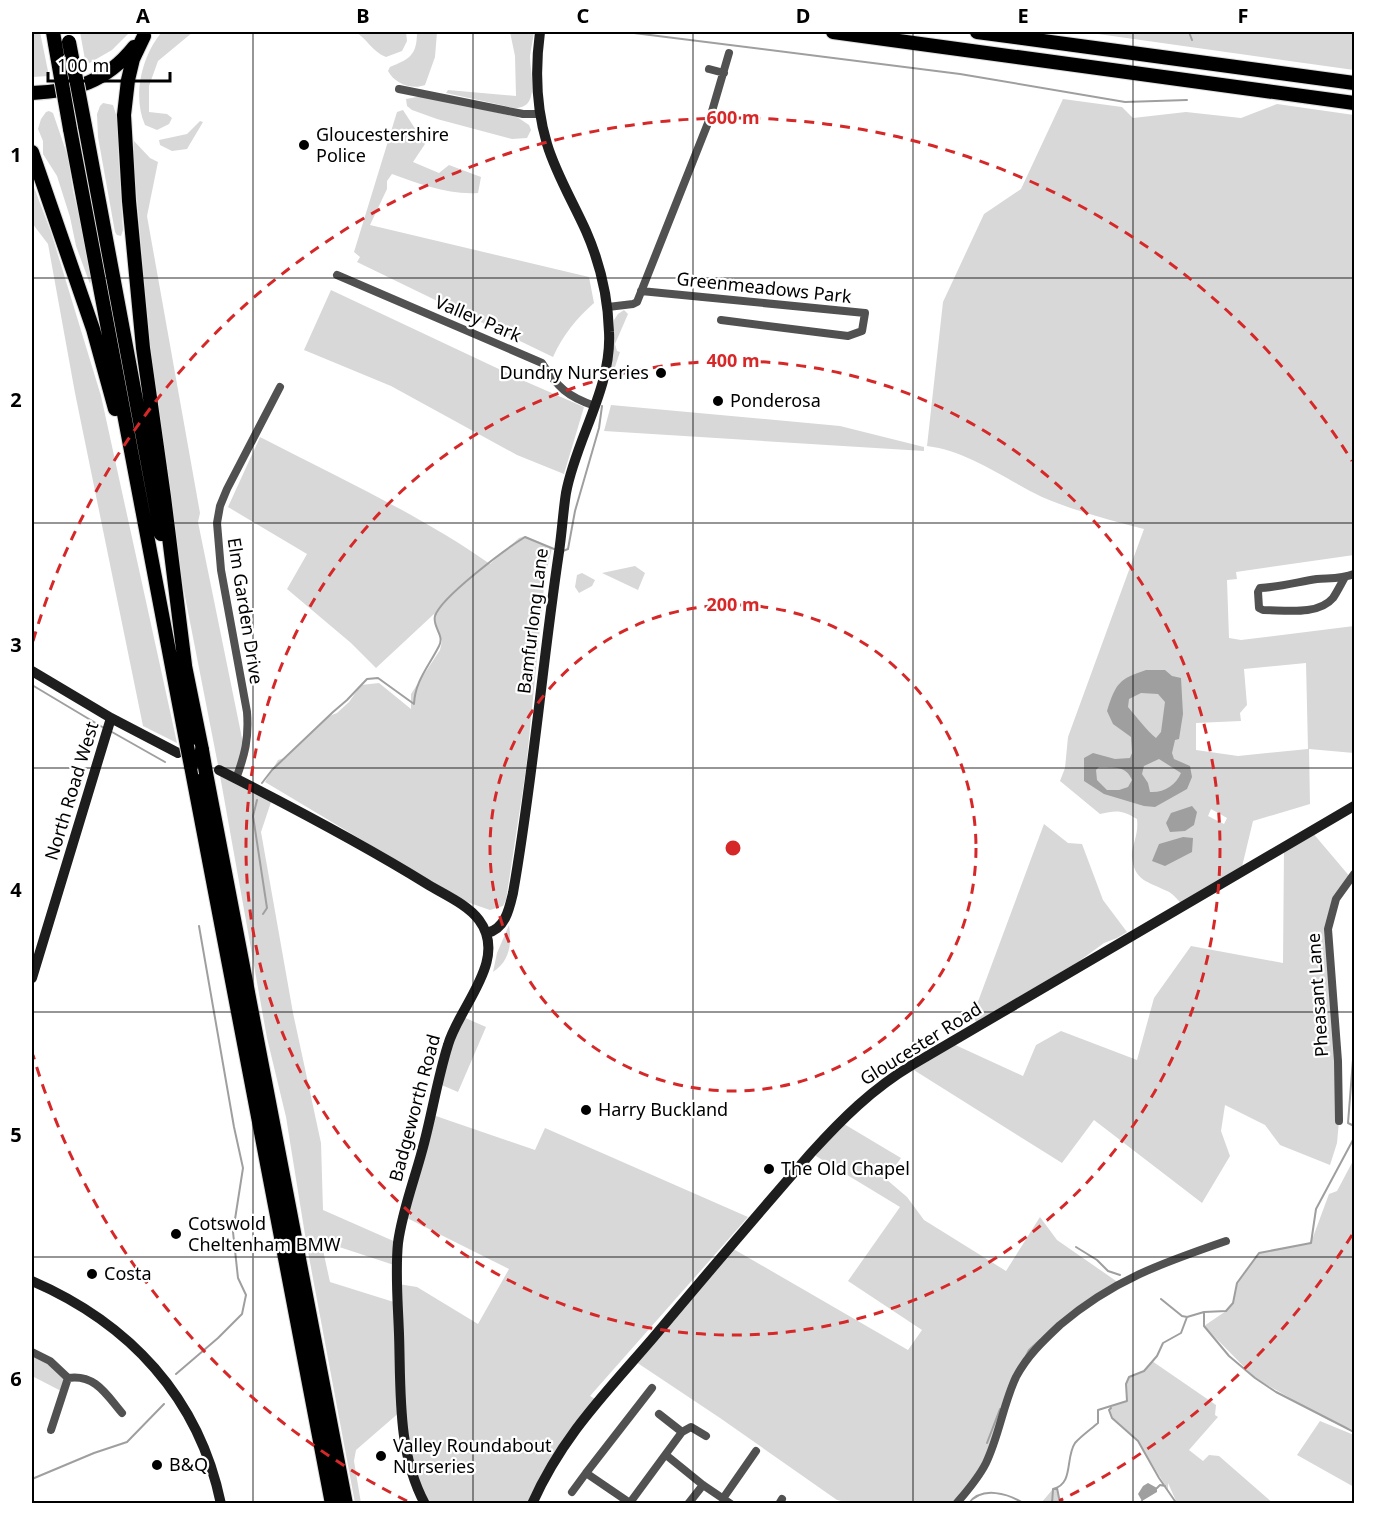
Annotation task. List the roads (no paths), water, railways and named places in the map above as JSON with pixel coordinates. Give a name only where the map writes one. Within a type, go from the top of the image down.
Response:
[{"type":"highway","points":[[833,32],[1354,103]]},
{"type":"highway","points":[[977,32],[1354,83]]},
{"type":"highway","points":[[32,93],[51,92],[92,82],[124,60],[145,34]]},
{"type":"highway","points":[[145,34],[128,80],[124,115],[129,201],[143,348],[165,497],[185,665]]},
{"type":"highway","points":[[61,37],[85,126],[185,665],[202,750],[212,772],[346,1503]]},
{"type":"highway","points":[[61,37],[70,129],[146,527],[183,749],[191,766],[332,1503]]},
{"type":"highway","points":[[32,152],[93,329],[146,527]]},
{"type":"street","name":"Bamfurlong Lane","points":[[487,933],[495,931],[501,925],[513,893],[532,770],[548,622],[567,492],[575,460],[604,375],[610,335],[608,307],[600,267],[547,144],[540,114],[537,74],[540,34]]},
{"type":"street","points":[[608,307],[637,302],[710,118],[729,53]]},
{"type":"street","points":[[709,69],[724,73]]},
{"type":"street","points":[[399,89],[523,114],[540,114]]},
{"type":"street","name":"Valley Park","points":[[337,275],[542,363],[552,379],[569,396],[595,406]]},
{"type":"street","name":"Greenmeadows Park","points":[[641,291],[865,313],[862,331],[848,336],[721,320]]},
{"type":"street","name":"Elm Garden Drive","points":[[236,779],[245,753],[248,735],[247,712],[221,570],[217,523],[220,506],[227,489],[279,387]]},
{"type":"street","points":[[1345,577],[1332,599],[1323,605],[1309,610],[1263,610],[1259,608],[1260,588],[1354,574]]},
{"type":"street","points":[[32,671],[111,718],[183,749]]},
{"type":"street","name":"North Road West","points":[[32,978],[111,718]]},
{"type":"street","points":[[212,772],[236,779],[273,796],[371,849],[461,905],[478,918],[487,933]]},
{"type":"street","name":"Gloucester Road","points":[[532,1503],[560,1450],[597,1400],[818,1145],[868,1095],[909,1067],[1354,806]]},
{"type":"street","name":"Pheasant Lane","points":[[1339,1121],[1338,1061],[1328,932],[1330,914],[1336,899],[1354,874]]},
{"type":"street","name":"Badgeworth Road","points":[[425,1503],[410,1469],[404,1439],[398,1243],[450,1037],[488,959],[487,933]]},
{"type":"street","points":[[956,1503],[972,1485],[987,1462],[1016,1377],[1042,1342],[1081,1307],[1119,1283],[1154,1266],[1226,1241]]},
{"type":"street","points":[[32,1281],[68,1298],[103,1320],[133,1345],[161,1375],[182,1404],[200,1438],[214,1474],[221,1503]]},
{"type":"street","points":[[32,1352],[50,1361],[68,1378],[87,1379],[99,1385],[122,1413]]},
{"type":"street","points":[[51,1430],[68,1378]]},
{"type":"street","points":[[572,1492],[652,1388]]},
{"type":"street","points":[[659,1414],[682,1432]]},
{"type":"street","points":[[586,1473],[629,1503],[682,1432],[691,1427],[706,1436]]},
{"type":"street","points":[[724,1497],[756,1451]]},
{"type":"street","points":[[666,1455],[703,1485],[731,1503]]},
{"type":"street","points":[[688,1503],[703,1485]]},
{"type":"waterway","points":[[626,32],[960,74],[1125,102],[1187,100]]},
{"type":"waterway","points":[[1189,32],[1192,40]]},
{"type":"waterway","points":[[563,551],[568,549],[575,511],[599,428],[602,406]]},
{"type":"waterway","points":[[262,783],[272,770],[367,679],[378,678],[414,704],[417,688],[440,642],[435,616],[449,597],[490,562],[525,537],[554,549]]},
{"type":"waterway","points":[[32,685],[104,728]]},
{"type":"waterway","points":[[112,732],[165,762]]},
{"type":"waterway","points":[[257,800],[253,816],[267,908],[263,914]]},
{"type":"waterway","points":[[176,1374],[242,1314],[246,1295],[238,1278],[233,1232],[243,1168],[199,926]]},
{"type":"waterway","points":[[1354,1047],[1348,1123],[1354,1126]]},
{"type":"waterway","points":[[1052,1504],[1053,1489],[1060,1486],[1067,1476],[1072,1449],[1075,1443],[1098,1423],[1098,1410],[1127,1401],[1126,1384],[1129,1377],[1144,1371],[1157,1356],[1163,1343],[1181,1333],[1187,1317],[1204,1312],[1226,1311],[1233,1303],[1237,1283],[1259,1253],[1311,1243],[1316,1209],[1354,1138]]},
{"type":"waterway","points":[[1076,1247],[1097,1260],[1108,1271],[1120,1275]]},
{"type":"waterway","points":[[1161,1299],[1182,1316],[1187,1317]]},
{"type":"waterway","points":[[1204,1312],[1204,1326],[1229,1356],[1255,1378],[1276,1392],[1354,1432]]},
{"type":"waterway","points":[[1026,1356],[1040,1340]]},
{"type":"waterway","points":[[32,1479],[127,1442],[164,1404]]},
{"type":"waterway","points":[[1111,1408],[1109,1410],[1112,1418],[1138,1441],[1177,1504]]},
{"type":"waterway","points":[[987,1443],[1000,1409]]},
{"type":"waterway","points":[[1157,1488],[1160,1485],[1165,1486]]},
{"type":"waterway","points":[[1057,1488],[1059,1498],[1064,1504]]},
{"type":"waterway","points":[[968,1504],[974,1498],[988,1493],[1011,1497],[1025,1504]]},
{"type":"waterway","points":[[1139,1504],[1142,1501]]},
{"type":"place","name":"Gloucestershire Police","points":[[304,145]]},
{"type":"place","name":"Dundry Nurseries","points":[[661,373]]},
{"type":"place","name":"Ponderosa","points":[[718,401]]},
{"type":"place","name":"Harry Buckland","points":[[586,1110]]},
{"type":"place","name":"The Old Chapel","points":[[769,1169]]},
{"type":"place","name":"Cotswold Cheltenham BMW","points":[[176,1234]]},
{"type":"place","name":"Costa","points":[[92,1274]]},
{"type":"place","name":"Valley Roundabout Nurseries","points":[[381,1456]]},
{"type":"place","name":"B&Q","points":[[157,1465]]}]
